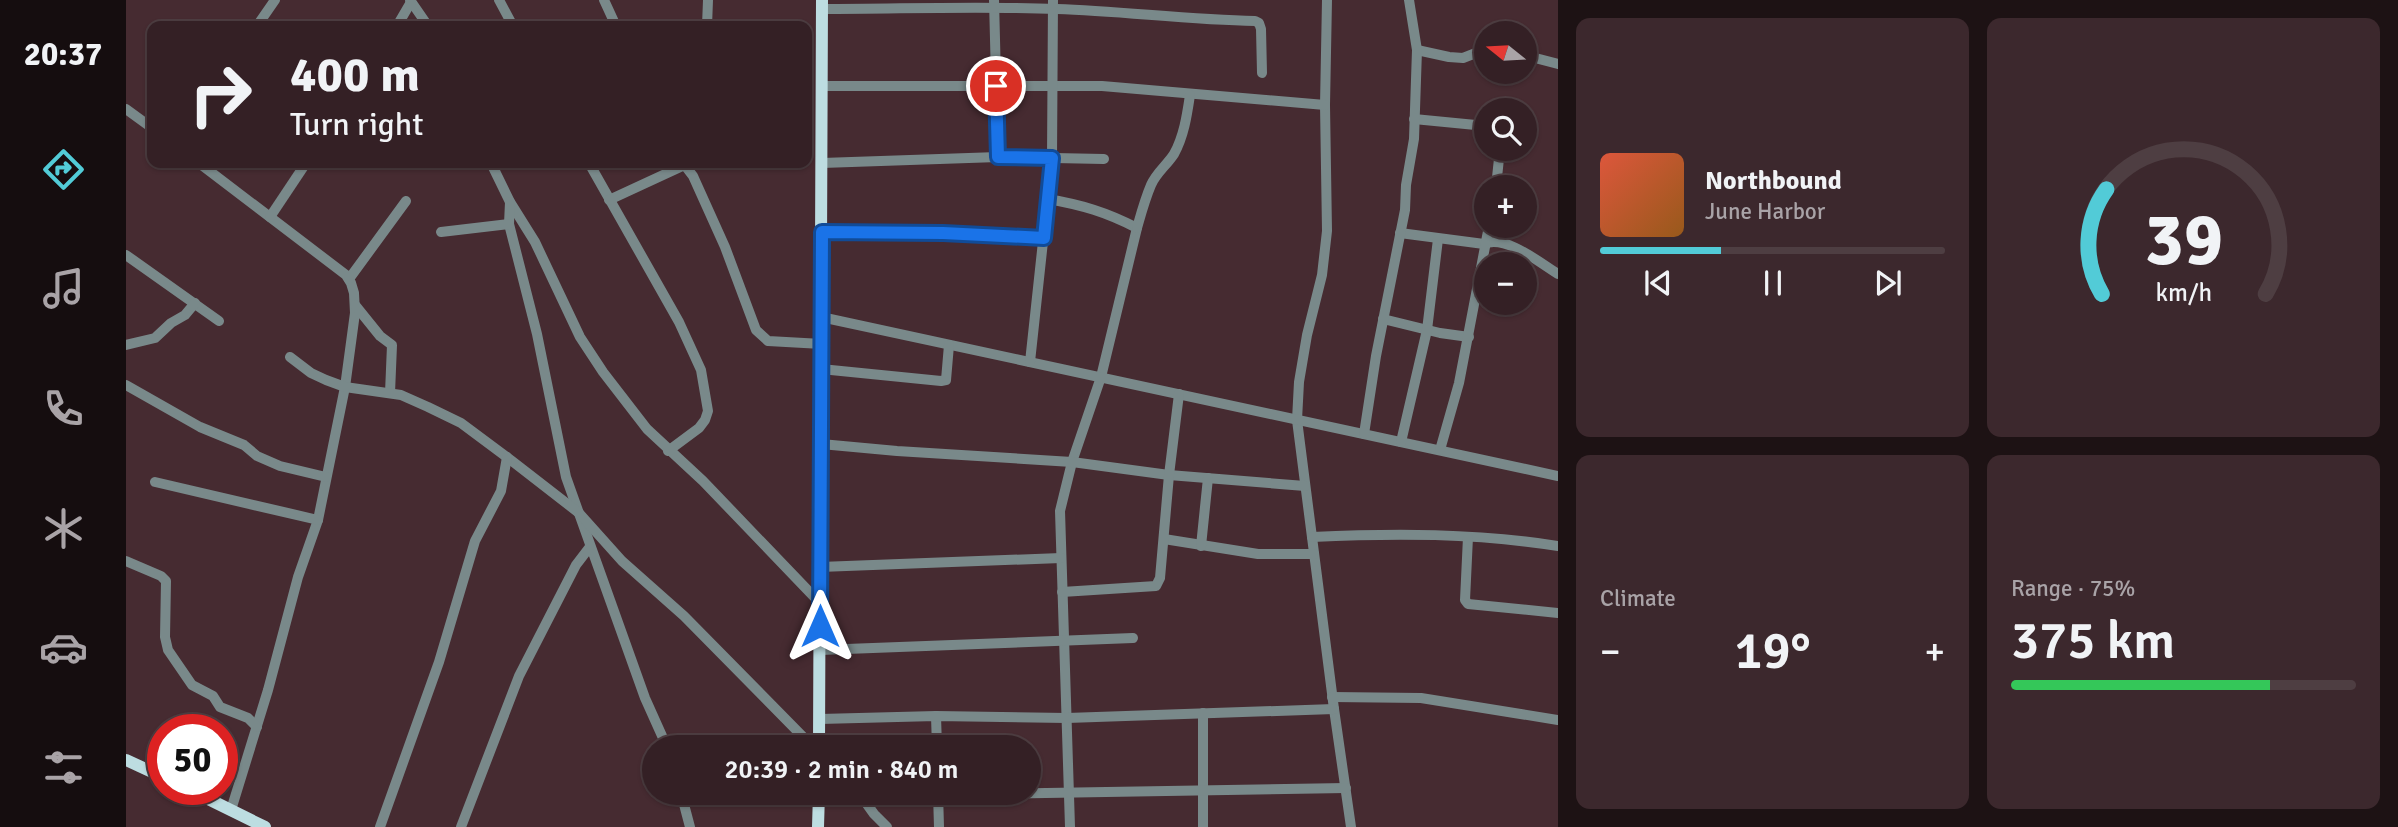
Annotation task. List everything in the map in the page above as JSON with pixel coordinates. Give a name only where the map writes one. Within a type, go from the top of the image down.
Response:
[{"type":"main road","points":[[820,735],[822,4]]},
{"type":"main road","points":[[126,760],[147,770]]},
{"type":"main road","points":[[221,805],[265,827]]},
{"type":"main road","points":[[818,827],[819,805]]},
{"type":"street","points":[[260,21],[275,0]]},
{"type":"street","points":[[499,0],[510,21]]},
{"type":"street","points":[[604,0],[614,21]]},
{"type":"street","points":[[707,21],[708,0]]},
{"type":"street","points":[[1327,0],[1327,231],[1322,275],[1299,382],[1297,419],[1351,827]]},
{"type":"street","points":[[1364,434],[1405,210],[1414,139],[1417,50],[1409,0]]},
{"type":"street","points":[[400,21],[411,1],[425,21]]},
{"type":"street","points":[[822,4],[1053,4],[1171,18],[1255,21],[1261,29],[1262,73]]},
{"type":"street","points":[[994,4],[998,157]]},
{"type":"street","points":[[1030,362],[1052,158],[1053,4]]},
{"type":"street","points":[[1417,50],[1463,58],[1474,54]]},
{"type":"street","points":[[1537,58],[1558,64]]},
{"type":"street","points":[[822,86],[1102,86],[1325,105]]},
{"type":"street","points":[[1070,827],[1060,511],[1065,484],[1101,377],[1137,228],[1151,185],[1173,156],[1178,144],[1186,123],[1190,95]]},
{"type":"street","points":[[126,109],[147,124]]},
{"type":"street","points":[[1414,119],[1474,125]]},
{"type":"street","points":[[822,163],[998,157],[1104,159]]},
{"type":"street","points":[[206,168],[349,279],[355,305],[345,387],[317,520],[231,810]]},
{"type":"street","points":[[270,217],[303,168]]},
{"type":"street","points":[[493,168],[510,202],[535,242],[580,337],[603,372],[647,429],[703,481],[820,603]]},
{"type":"street","points":[[592,168],[679,322],[701,370],[708,411],[705,420],[699,428],[668,451]]},
{"type":"street","points":[[609,200],[675,168]]},
{"type":"street","points":[[688,168],[725,247],[756,330],[768,341],[822,344]]},
{"type":"street","points":[[1048,199],[1101,211],[1137,228]]},
{"type":"street","points":[[349,279],[406,201]]},
{"type":"street","points":[[510,202],[509,224],[537,334],[566,477],[589,548],[662,735]]},
{"type":"street","points":[[440,232],[509,224]]},
{"type":"street","points":[[822,232],[943,233],[1044,238]]},
{"type":"street","points":[[1401,233],[1484,244],[1491,240],[1523,251],[1558,274]]},
{"type":"street","points":[[1440,450],[1469,337],[1486,238]]},
{"type":"street","points":[[1401,442],[1427,330],[1438,239]]},
{"type":"street","points":[[126,255],[219,321]]},
{"type":"street","points":[[126,345],[155,338],[171,323],[185,315],[195,303]]},
{"type":"street","points":[[355,305],[380,336],[392,345],[390,393]]},
{"type":"street","points":[[821,317],[1558,475]]},
{"type":"street","points":[[1383,319],[1469,337]]},
{"type":"street","points":[[821,369],[946,380],[949,345]]},
{"type":"street","points":[[290,357],[311,373],[345,387],[401,395],[461,423],[507,457],[579,513],[622,561],[684,616],[801,735]]},
{"type":"street","points":[[126,385],[200,427],[244,445],[257,456],[280,466],[326,477]]},
{"type":"street","points":[[1062,592],[1156,586],[1160,578],[1179,394]]},
{"type":"street","points":[[821,444],[1072,462],[1169,475],[1305,486]]},
{"type":"street","points":[[380,827],[439,662],[475,541],[501,491],[507,457]]},
{"type":"street","points":[[1200,546],[1208,478]]},
{"type":"street","points":[[155,482],[317,520]]},
{"type":"street","points":[[1312,537],[1409,533],[1558,546]]},
{"type":"street","points":[[1468,537],[1465,600],[1468,604],[1558,613]]},
{"type":"street","points":[[1164,539],[1258,554],[1314,554]]},
{"type":"street","points":[[461,827],[519,676],[576,565],[589,548]]},
{"type":"street","points":[[820,567],[1061,558]]},
{"type":"street","points":[[126,561],[161,576],[166,581],[165,637],[168,650],[192,685],[213,696],[220,707],[248,718],[257,727]]},
{"type":"street","points":[[820,649],[1133,638]]},
{"type":"street","points":[[1332,698],[1421,698],[1558,720]]},
{"type":"street","points":[[820,719],[936,716],[1067,718],[1334,709]]},
{"type":"street","points":[[1203,713],[1203,827]]},
{"type":"street","points":[[936,716],[937,735]]},
{"type":"street","points":[[1041,792],[1346,788]]},
{"type":"street","points":[[684,805],[690,827]]},
{"type":"street","points":[[868,805],[887,827]]},
{"type":"street","points":[[938,805],[939,827]]},
{"type":"route","points":[[820,626],[822,232],[943,233],[1044,238],[1052,158],[998,157],[996,86]]}]
